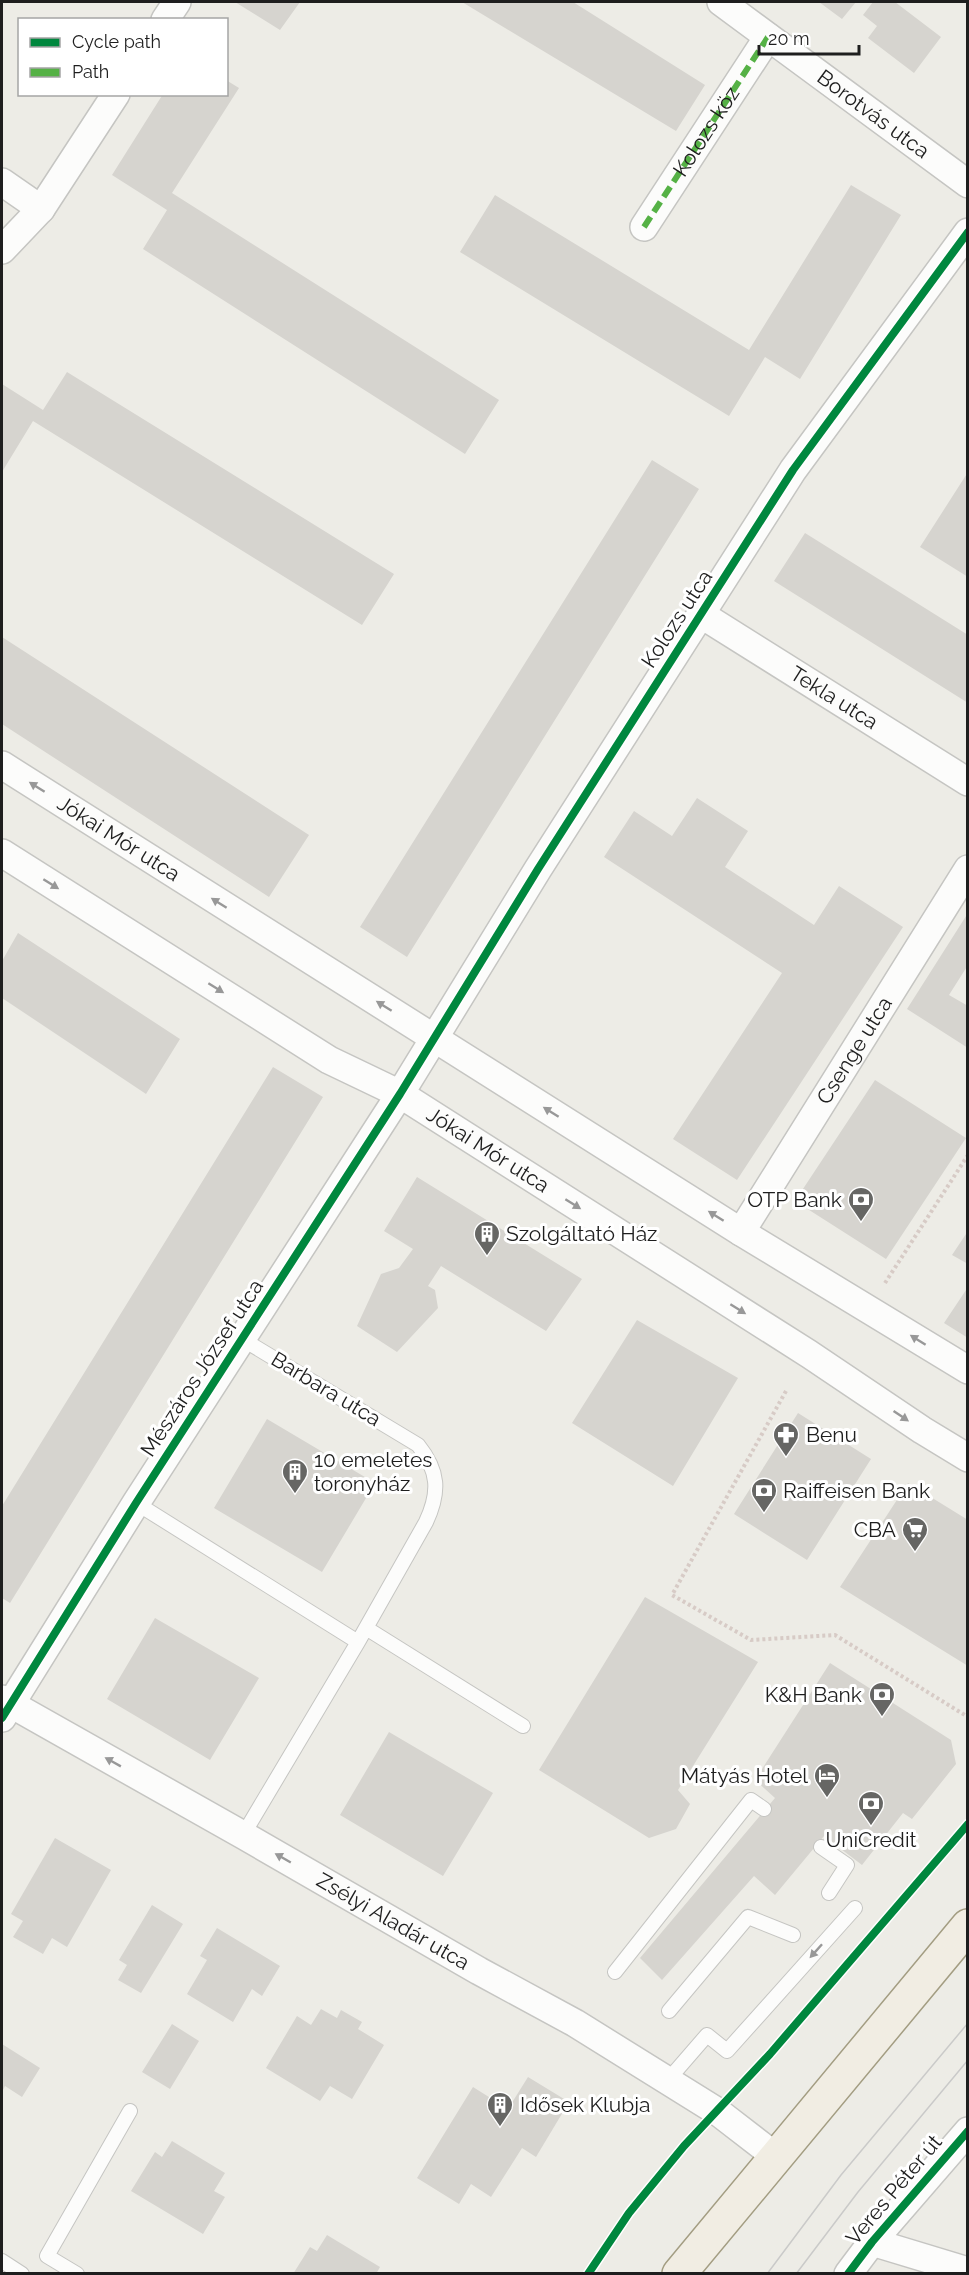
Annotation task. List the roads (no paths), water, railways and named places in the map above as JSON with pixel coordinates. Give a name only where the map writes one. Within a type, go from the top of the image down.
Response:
[{"type":"main road","points":[[679,2274],[968,1926]]},
{"type":"street","points":[[166,18],[177,2]]},
{"type":"street","name":"Borotvás utca","points":[[721,2],[968,184]]},
{"type":"street","name":"Kolozs köz","points":[[644,227],[768,37]]},
{"type":"street","points":[[2,250],[41,209],[115,96]]},
{"type":"street","points":[[2,182],[41,209]]},
{"type":"street","name":"Kolozs utca","points":[[434,1038],[537,869],[794,470],[968,232]]},
{"type":"street","name":"Tekla utca","points":[[702,615],[968,782]]},
{"type":"street","name":"Jókai Mór utca","points":[[2,765],[741,1232],[968,1370]]},
{"type":"street","name":"Jókai Mór utca","points":[[2,853],[329,1060],[400,1094],[799,1347],[922,1430],[968,1458]]},
{"type":"street","name":"Csenge utca","points":[[741,1232],[968,869]]},
{"type":"street","name":"Mészáros József utca","points":[[4,1707],[434,1038]]},
{"type":"street","name":"Zsélyi Aladár utca","points":[[4,1707],[243,1834],[479,1971],[575,2023],[718,2112],[775,2156]]},
{"type":"street","name":"Veres Péter út","points":[[848,2274],[872,2242],[968,2131]]},
{"type":"street","points":[[872,2242],[968,2271]]},
{"type":"lane","name":"Barbara utca","points":[[242,1339],[418,1445],[434,1470],[436,1490],[430,1514],[358,1642],[243,1834]]},
{"type":"lane","points":[[136,1503],[358,1642]]},
{"type":"lane","points":[[366,1628],[523,1726]]},
{"type":"lane","points":[[615,1972],[751,1800],[764,1809]]},
{"type":"lane","points":[[821,1847],[847,1865],[829,1893]]},
{"type":"lane","points":[[668,2080],[707,2035],[727,2051],[855,1908]]},
{"type":"lane","points":[[669,2011],[748,1917],[793,1935]]},
{"type":"lane","points":[[77,2274],[47,2256],[130,2111]]},
{"type":"lane","points":[[2,2261],[22,2274]]},
{"type":"tram line","points":[[767,2274],[841,2175],[968,2023]]},
{"type":"tram line","points":[[796,2274],[858,2192],[968,2060]]},
{"type":"place","name":"OTP Bank","points":[[861,1223]]},
{"type":"place","name":"Szolgáltató Ház","points":[[487,1257]]},
{"type":"place","name":"Benu","points":[[786,1458]]},
{"type":"place","name":"10 emeletes toronyház","points":[[295,1495]]},
{"type":"place","name":"Raiffeisen Bank","points":[[764,1514]]},
{"type":"place","name":"CBA","points":[[915,1553]]},
{"type":"place","name":"K&H Bank","points":[[882,1718]]},
{"type":"place","name":"Mátyás Hotel","points":[[827,1799]]},
{"type":"place","name":"UniCredit","points":[[871,1827]]},
{"type":"place","name":"Idősek Klubja","points":[[500,2128]]}]
